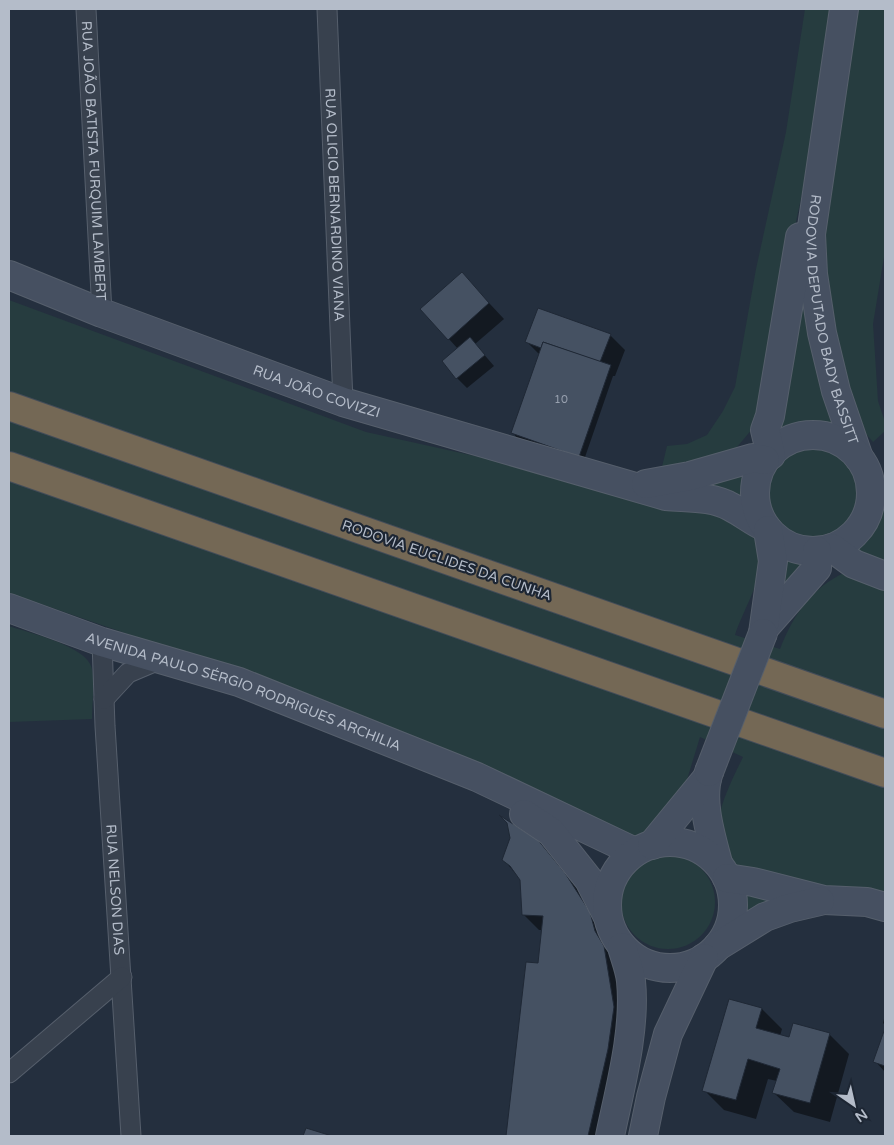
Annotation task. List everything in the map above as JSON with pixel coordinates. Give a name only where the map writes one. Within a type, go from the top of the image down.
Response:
[{"type":"highway","name":"RODOVIA EUCLIDES DA CUNHA","points":[[9,406],[885,714]]},
{"type":"highway","points":[[9,466],[885,773]]},
{"type":"main road","name":"RODOVIA DEPUTADO BADY BASSITT","points":[[844,9],[811,234],[817,305],[836,391],[874,480]]},
{"type":"main road","name":"RODOVIA DEPUTADO BADY BASSITT","points":[[768,457],[765,430],[770,416],[800,237],[818,180]]},
{"type":"main road","name":"RUA JOÃO COVIZZI","points":[[9,275],[102,313],[343,402],[666,496],[711,499],[730,506],[766,529]]},
{"type":"main road","points":[[643,1136],[650,1096],[668,1034],[711,952],[728,931],[732,914],[733,895],[722,871],[707,806],[708,775],[765,629],[773,562],[766,529],[755,498],[755,484],[768,457],[789,440],[814,435],[839,441],[874,480],[864,522],[846,542],[825,550],[817,568],[765,629]]},
{"type":"main road","name":"RUA JOÃO COVIZZI","points":[[632,486],[690,476],[753,458],[768,457]]},
{"type":"main road","points":[[766,529],[788,546],[825,550],[885,576]]},
{"type":"main road","name":"AVENIDA PAULO SÉRGIO RODRIGUES ARCHILIA","points":[[9,608],[102,642],[239,682],[477,777],[644,848]]},
{"type":"main road","points":[[708,775],[644,848],[622,864],[612,879],[607,897],[607,915],[612,932],[622,947],[636,959],[652,966],[670,968],[688,966],[765,917],[790,908],[824,900]]},
{"type":"main road","name":"AVENIDA PAULO SÉRGIO RODRIGUES ARCHILIA","points":[[477,777],[505,801],[550,832],[589,880],[607,915]]},
{"type":"main road","points":[[644,848],[670,842],[687,844],[704,852],[722,871],[753,882],[824,900],[867,902],[885,907]]},
{"type":"main road","points":[[610,1136],[626,1060],[630,1020],[631,980],[622,947]]},
{"type":"street","name":"RUA JOÃO BATISTA FURQUIM LAMBERT","points":[[86,9],[102,313]]},
{"type":"street","name":"RUA OLICIO BERNARDINO VIANA","points":[[327,9],[343,402]]},
{"type":"street","name":"RUA NELSON DIAS","points":[[102,642],[131,1136]]},
{"type":"street","points":[[104,699],[128,673],[161,659]]},
{"type":"street","points":[[9,1073],[122,977]]},
{"type":"green space","points":[[805,9],[831,9],[806,175],[794,231],[783,307],[753,428],[732,453],[661,471],[667,446],[687,444],[707,435],[723,411],[735,387],[756,269],[786,132]]},
{"type":"green space","points":[[853,9],[885,9],[885,251],[873,324],[878,401],[885,422],[885,431],[873,442],[856,422],[843,390],[817,232]]},
{"type":"green space","points":[[804,249],[836,433],[820,429],[805,430],[790,434],[775,442]]},
{"type":"green space","points":[[9,300],[366,432],[712,508],[747,530],[756,540],[760,550],[759,574],[735,635],[780,649],[791,624],[805,603],[813,594],[834,578],[846,572],[885,586],[885,891],[823,886],[771,879],[749,873],[731,865],[721,855],[717,844],[717,831],[722,805],[743,757],[700,737],[686,783],[646,837],[629,843],[605,834],[488,767],[235,671],[9,593]]},
{"type":"green space","points":[[814,446],[833,449],[848,460],[859,475],[862,494],[859,513],[848,528],[833,539],[814,542],[795,539],[780,528],[769,513],[766,494],[769,475],[780,460],[795,449]]},
{"type":"green space","points":[[755,469],[751,497],[755,513],[690,484]]},
{"type":"green space","points":[[880,507],[885,509],[885,568],[848,551],[870,528],[875,509]]},
{"type":"green space","points":[[777,545],[813,558],[788,593],[775,587]]},
{"type":"green space","points":[[9,626],[56,641],[69,647],[88,661],[93,675],[92,719],[9,722]]},
{"type":"green space","points":[[668,855],[686,859],[701,869],[711,884],[715,902],[711,920],[701,935],[686,945],[668,949],[650,945],[635,935],[625,920],[621,902],[625,884],[635,869],[650,859]]},
{"type":"green space","points":[[763,894],[787,901],[738,919],[737,897]]},
{"type":"building","points":[[462,272],[489,303],[448,340],[420,309]]},
{"type":"building","points":[[538,308],[611,334],[600,362],[543,342],[541,348],[525,342]]},
{"type":"building","points":[[470,337],[485,355],[456,379],[442,361]]},
{"type":"building","points":[[543,342],[611,365],[579,457],[511,433]]},
{"type":"building","points":[[499,815],[538,840],[565,873],[590,912],[595,931],[604,946],[614,1007],[608,1049],[588,1136],[506,1136],[526,962],[538,963],[543,916],[522,915],[520,880],[510,866],[502,860],[510,838],[507,823]]},
{"type":"building","points":[[729,999],[762,1008],[756,1028],[789,1037],[793,1023],[830,1033],[810,1103],[772,1093],[780,1069],[748,1059],[736,1100],[702,1091]]},
{"type":"building","points":[[885,1031],[885,1066],[873,1062]]},
{"type":"building","points":[[306,1128],[332,1136],[303,1136]]}]
